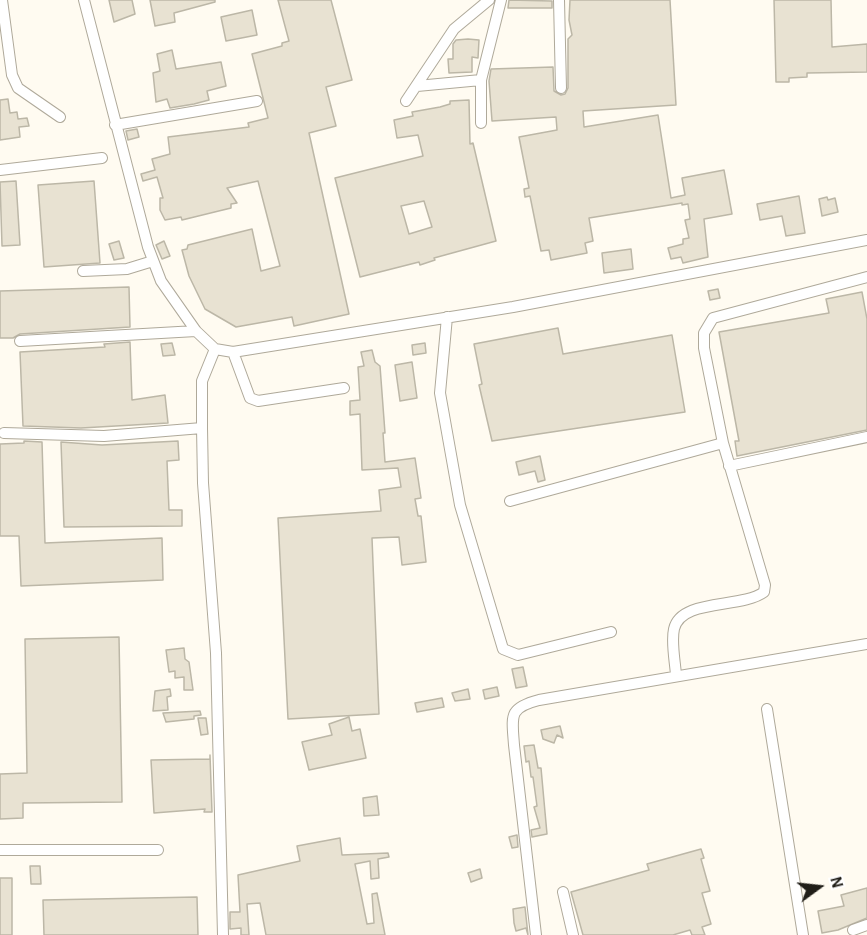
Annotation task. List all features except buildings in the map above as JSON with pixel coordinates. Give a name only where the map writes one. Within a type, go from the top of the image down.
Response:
[{"type":"street","points":[[2,0],[12,75],[18,88],[60,117]]},
{"type":"street","points":[[84,0],[115,125],[153,261],[161,281],[196,331],[215,349],[233,352],[447,317],[867,240]]},
{"type":"street","points":[[406,101],[454,29],[489,0]]},
{"type":"street","points":[[481,123],[481,80],[501,0]]},
{"type":"street","points":[[559,0],[561,88]]},
{"type":"street","points":[[417,86],[481,80]]},
{"type":"street","points":[[115,125],[257,101]]},
{"type":"street","points":[[0,170],[102,158]]},
{"type":"street","points":[[83,271],[127,269],[153,261]]},
{"type":"street","points":[[676,675],[673,629],[679,617],[689,610],[754,600],[764,592],[765,585],[723,443],[704,348],[704,333],[713,318],[867,277]]},
{"type":"street","points":[[447,317],[440,393],[460,506],[503,649],[518,655],[611,632]]},
{"type":"street","points":[[20,341],[196,331]]},
{"type":"street","points":[[215,349],[202,381],[202,428],[203,483],[216,653],[223,935]]},
{"type":"street","points":[[233,352],[250,398],[258,401],[344,388]]},
{"type":"street","points":[[4,434],[105,436],[202,428]]},
{"type":"street","points":[[729,466],[867,437]]},
{"type":"street","points":[[510,501],[723,443]]},
{"type":"street","points":[[536,935],[514,745],[512,718],[515,710],[522,705],[539,700],[867,644]]},
{"type":"street","points":[[767,709],[803,935]]},
{"type":"street","points":[[0,850],[158,850]]},
{"type":"street","points":[[563,892],[573,935]]},
{"type":"street","points":[[853,930],[867,925]]}]
